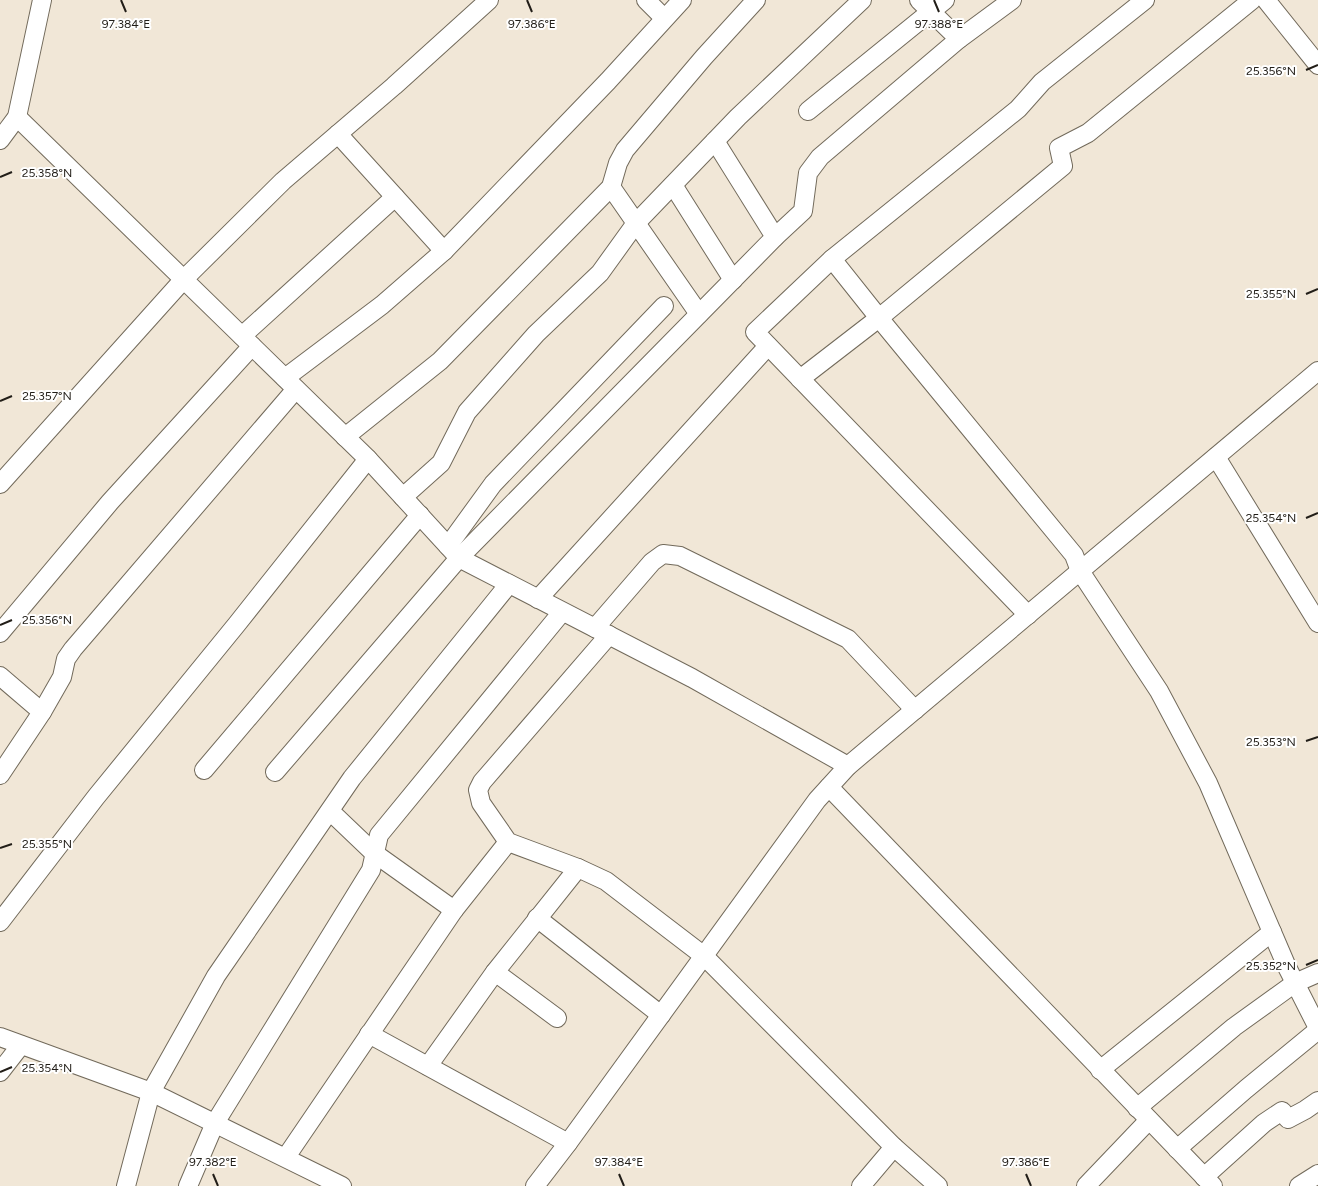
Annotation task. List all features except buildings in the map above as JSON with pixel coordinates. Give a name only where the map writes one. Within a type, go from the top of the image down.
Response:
[{"type":"street","points":[[0,140],[17,117],[42,0]]},
{"type":"street","points":[[0,484],[184,279],[283,181],[394,86],[489,0]]},
{"type":"street","points":[[646,0],[664,18]]},
{"type":"street","points":[[0,774],[42,712],[62,677],[66,659],[290,383],[444,251],[608,81],[682,0]]},
{"type":"street","points":[[345,437],[440,361],[611,187],[618,163],[626,150],[704,57],[756,0]]},
{"type":"street","points":[[403,496],[441,463],[468,412],[536,334],[600,273],[636,223],[738,117],[862,0]]},
{"type":"street","points":[[808,111],[925,6],[945,0]]},
{"type":"street","points":[[275,772],[454,552],[803,211],[808,173],[820,157],[959,39],[1012,0]]},
{"type":"street","points":[[1028,614],[755,332],[832,259],[1018,109],[1042,82],[1145,0]]},
{"type":"street","points":[[800,379],[879,318],[1063,166],[1059,148],[1088,134],[1252,0]]},
{"type":"street","points":[[1266,0],[1318,65]]},
{"type":"street","points":[[925,6],[959,39]]},
{"type":"street","points":[[17,117],[368,459],[454,552],[562,612],[692,678],[848,766]]},
{"type":"street","points":[[338,134],[444,251]]},
{"type":"street","points":[[715,141],[775,237]]},
{"type":"street","points":[[673,184],[733,280]]},
{"type":"street","points":[[611,187],[699,314]]},
{"type":"street","points":[[0,633],[247,341],[396,197]]},
{"type":"street","points":[[832,259],[1074,555],[1080,571],[1159,691],[1204,775],[1272,932],[1318,1029],[1176,1149]]},
{"type":"street","points":[[454,552],[493,484],[664,306]]},
{"type":"street","points":[[538,599],[768,346]]},
{"type":"street","points":[[535,1186],[816,800],[848,766],[1318,371]]},
{"type":"street","points":[[1216,457],[1318,622]]},
{"type":"street","points":[[0,922],[96,797],[368,459]]},
{"type":"street","points":[[204,770],[420,515]]},
{"type":"street","points":[[915,710],[848,640],[680,556],[663,554],[652,562],[602,632],[482,782],[478,790],[481,803],[508,842],[578,868],[606,881],[704,956],[894,1147],[938,1186]]},
{"type":"street","points":[[126,1186],[151,1092],[216,976],[352,778],[510,584]]},
{"type":"street","points":[[188,1186],[215,1123],[371,870],[380,835],[562,612]]},
{"type":"street","points":[[0,676],[42,712]]},
{"type":"street","points":[[829,787],[1208,1182],[1270,1119],[1282,1111],[1288,1119],[1318,1101]]},
{"type":"street","points":[[330,811],[374,853],[454,910]]},
{"type":"street","points":[[286,1157],[454,910],[508,842]]},
{"type":"street","points":[[428,1066],[495,972],[578,868]]},
{"type":"street","points":[[537,918],[661,1015]]},
{"type":"street","points":[[1100,1070],[1272,932]]},
{"type":"street","points":[[495,972],[557,1018]]},
{"type":"street","points":[[1086,1186],[1143,1114],[1234,1027],[1295,983],[1318,973]]},
{"type":"street","points":[[370,1034],[568,1143]]},
{"type":"street","points":[[0,1038],[151,1092],[342,1186]]},
{"type":"street","points":[[0,1072],[21,1045]]},
{"type":"street","points":[[861,1186],[894,1147]]},
{"type":"street","points":[[1299,1186],[1318,1174]]}]
